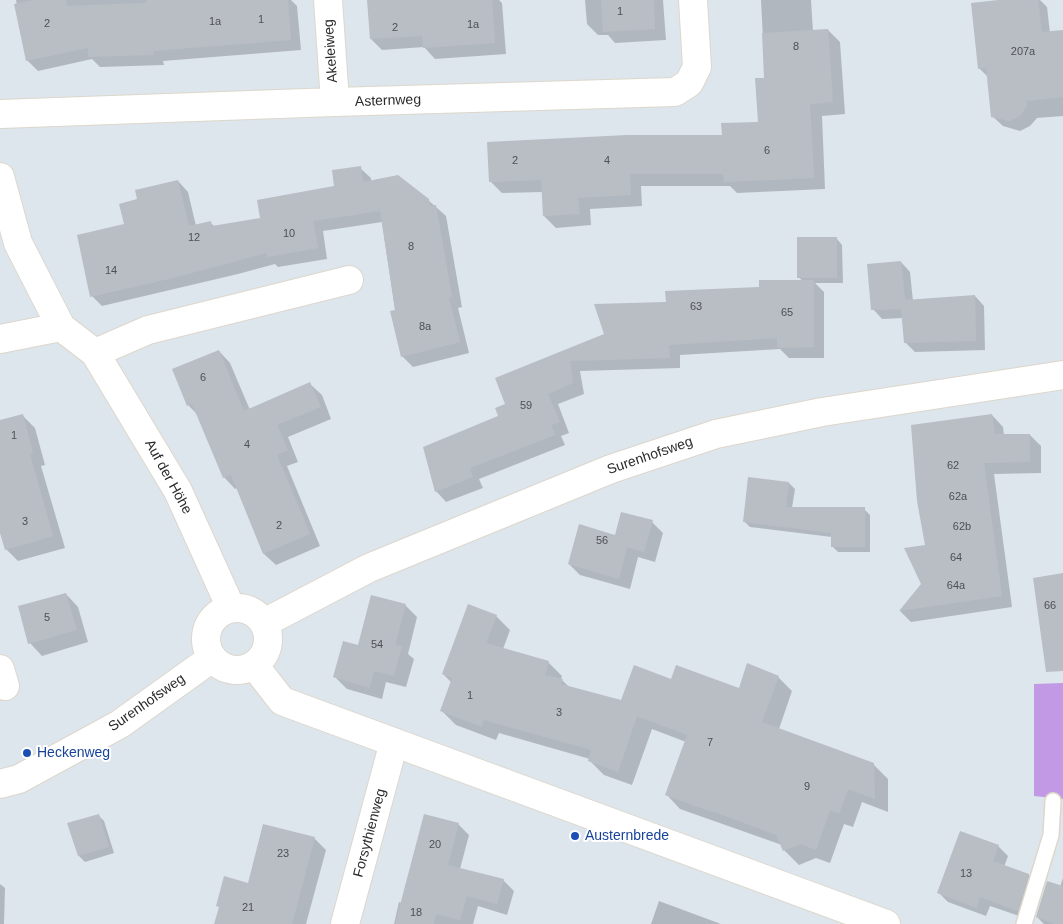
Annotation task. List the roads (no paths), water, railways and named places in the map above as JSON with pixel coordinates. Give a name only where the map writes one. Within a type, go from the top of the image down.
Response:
[{"type":"street","name":"Akeleiweg","points":[[328,0],[335,102]]},
{"type":"street","name":"Asternweg","points":[[0,114],[675,92],[689,82],[698,67],[694,0]]},
{"type":"street","name":"Auf der Höhe","points":[[0,177],[9,240],[61,327],[95,353],[178,491],[231,608]]},
{"type":"street","points":[[95,353],[148,330],[349,280]]},
{"type":"street","points":[[0,339],[61,327]]},
{"type":"street","name":"Surenhofsweg","points":[[264,623],[369,568],[611,469],[716,434],[822,412],[1063,375]]},
{"type":"street","points":[[231,608],[244,608],[255,613],[264,623],[268,634],[267,646],[262,657],[254,665],[232,670],[212,658],[206,644],[208,628],[216,615],[231,608]]},
{"type":"street","name":"Surenhofsweg","points":[[0,784],[19,779],[120,724],[212,658]]},
{"type":"street","points":[[254,665],[282,701],[886,924]]},
{"type":"street","name":"Forsythienweg","points":[[345,924],[394,742]]},
{"type":"lane","points":[[1024,924],[1051,835],[1053,801]]},
{"type":"place","name":"Heckenweg","points":[[27,753]]},
{"type":"place","name":"Austernbrede","points":[[575,836]]}]
